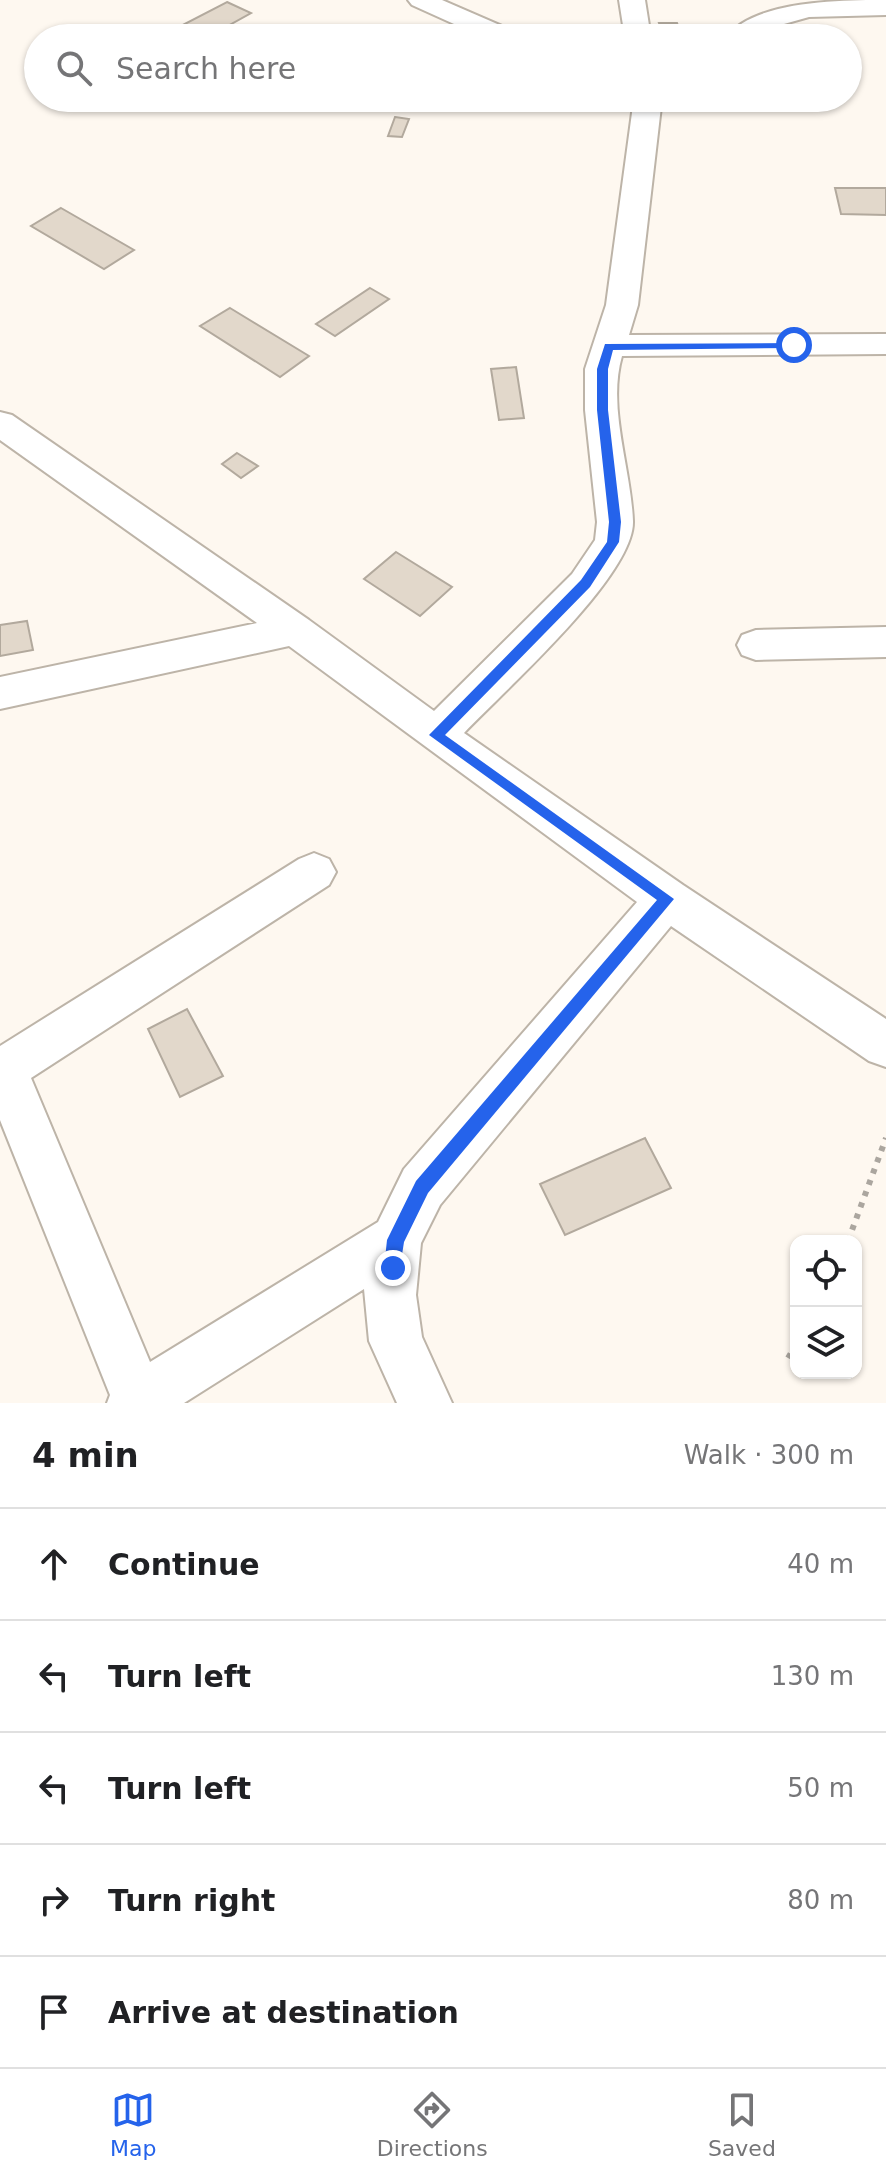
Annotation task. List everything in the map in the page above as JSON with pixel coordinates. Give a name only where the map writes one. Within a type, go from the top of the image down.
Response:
[{"type":"street","points":[[421,0],[475,24]]},
{"type":"street","points":[[632,0],[636,24]]},
{"type":"street","points":[[759,24],[800,10],[886,7]]},
{"type":"street","points":[[436,735],[585,584],[613,542],[615,522],[602,410],[602,369],[622,305],[646,112]]},
{"type":"street","points":[[609,346],[886,344]]},
{"type":"street","points":[[0,423],[295,630],[436,735],[667,899],[886,1045]]},
{"type":"street","points":[[0,693],[295,630]]},
{"type":"street","points":[[756,645],[886,642]]},
{"type":"street","points":[[314,872],[2,1071],[136,1402],[396,1240]]},
{"type":"street","points":[[425,1403],[396,1341],[390,1295],[396,1240],[422,1187],[667,899]]},
{"type":"path","points":[[850,1235],[886,1138]]},
{"type":"building","points":[[227,2],[251,13],[231,24],[185,24]]},
{"type":"building","points":[[395,117],[409,119],[402,137],[388,136]]},
{"type":"building","points":[[835,188],[886,188],[886,215],[841,214]]},
{"type":"building","points":[[61,208],[134,250],[104,269],[31,226]]},
{"type":"building","points":[[370,288],[389,299],[335,336],[316,324]]},
{"type":"building","points":[[230,308],[309,356],[280,377],[200,326]]},
{"type":"building","points":[[516,367],[524,418],[499,420],[491,369]]},
{"type":"building","points":[[237,453],[258,466],[241,478],[222,464]]},
{"type":"building","points":[[396,552],[452,587],[420,616],[364,579]]},
{"type":"building","points":[[27,621],[33,650],[0,656],[0,625]]},
{"type":"building","points":[[187,1009],[223,1076],[180,1097],[148,1029]]},
{"type":"building","points":[[645,1138],[671,1188],[565,1235],[540,1184]]},
{"type":"route","points":[[393,1268],[396,1240],[422,1187],[667,899],[436,735],[585,584],[613,542],[615,522],[602,410],[602,369],[609,346],[794,345]]}]
